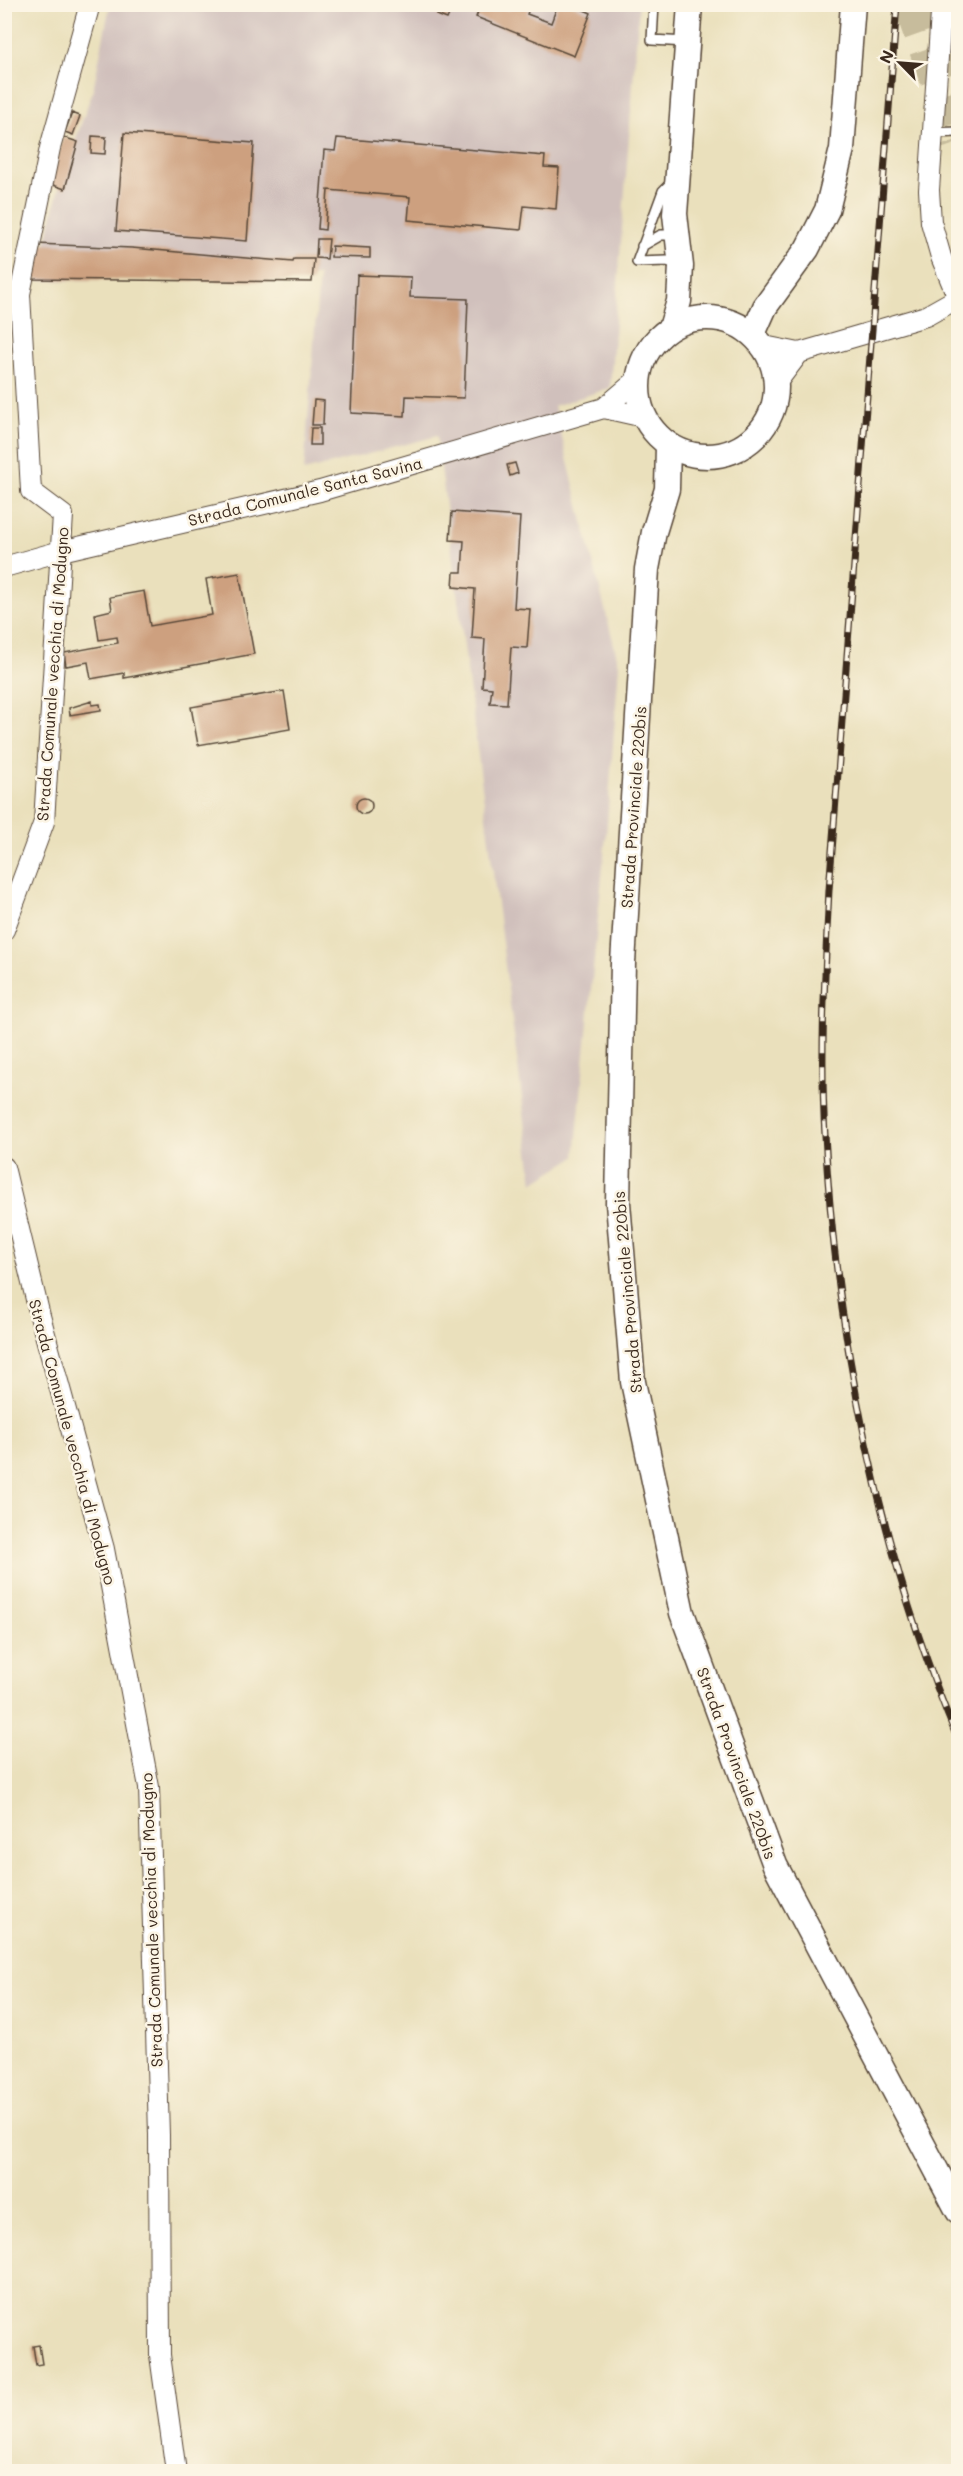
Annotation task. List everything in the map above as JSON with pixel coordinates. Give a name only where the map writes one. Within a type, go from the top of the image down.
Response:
[{"type":"street","name":"Strada Comunale vecchia di Modugno","points":[[4,930],[44,822],[63,515],[31,491],[20,294],[50,148],[90,4]]},
{"type":"street","points":[[671,328],[679,301],[681,266],[676,236],[678,175],[690,4]]},
{"type":"street","points":[[853,4],[842,149],[827,210],[807,249],[765,307],[759,340],[773,363],[777,382],[776,402],[768,422],[755,438],[738,450],[719,456],[682,453],[668,445],[654,432],[644,417],[638,398],[638,379],[644,358],[655,341],[671,328],[691,319],[713,318],[735,323],[759,340],[799,353],[926,316],[958,298],[941,257],[931,222],[929,190],[931,133],[941,13]]},
{"type":"street","points":[[681,266],[697,299],[713,318]]},
{"type":"street","points":[[777,382],[799,353]]},
{"type":"street","name":"Strada Comunale Santa Savina","points":[[4,567],[61,550],[320,491],[604,408],[638,379]]},
{"type":"street","name":"Strada Comunale Santa Savina","points":[[604,408],[644,417]]},
{"type":"street","name":"Strada Provinciale 220bis","points":[[668,445],[667,489],[654,532],[647,569],[623,963],[618,1203],[633,1382],[682,1613],[775,1865],[958,2211]]},
{"type":"street","name":"Strada Provinciale 220bis","points":[[667,489],[699,456]]},
{"type":"street","name":"Strada Comunale vecchia di Modugno","points":[[4,1167],[40,1316],[104,1549],[149,1787],[159,2135],[160,2355],[176,2472]]},
{"type":"lane","points":[[654,4],[652,40],[688,42]]},
{"type":"lane","points":[[931,133],[958,132]]},
{"type":"lane","points":[[678,175],[663,192],[636,262],[667,261],[681,266]]},
{"type":"lane","points":[[640,247],[650,239],[661,235],[676,236]]},
{"type":"shaded area","points":[[110,5],[639,5],[610,388],[554,406],[619,665],[607,824],[575,1157],[533,1183],[437,436],[304,471],[319,276],[37,281],[60,184],[93,90]]},
{"type":"building","points":[[481,4],[492,4],[509,11],[512,4],[531,4],[527,14],[551,23],[558,4],[570,4],[591,13],[574,56],[476,17]]},
{"type":"building","points":[[441,6],[451,10],[447,19],[437,15]]},
{"type":"building","points":[[72,113],[80,116],[73,135],[65,132]]},
{"type":"building","points":[[124,133],[254,143],[247,241],[116,231]]},
{"type":"building","points":[[92,136],[106,137],[105,154],[91,153]]},
{"type":"building","points":[[63,137],[78,142],[65,189],[50,184]]},
{"type":"building","points":[[337,138],[545,156],[544,167],[559,168],[556,209],[524,206],[521,230],[408,220],[410,197],[328,190],[325,230],[318,229],[324,150],[335,151]]},
{"type":"building","points":[[317,239],[329,239],[327,259],[316,258]]},
{"type":"building","points":[[36,244],[132,248],[293,262],[294,259],[314,259],[312,282],[32,279]]},
{"type":"building","points":[[332,246],[370,248],[370,258],[331,257]]},
{"type":"building","points":[[357,275],[411,277],[410,297],[468,299],[464,398],[406,396],[405,416],[351,413]]},
{"type":"building","points":[[314,400],[324,401],[323,425],[312,425]]},
{"type":"building","points":[[311,428],[320,428],[320,445],[310,445]]},
{"type":"building","points":[[515,463],[518,473],[510,476],[507,465]]},
{"type":"building","points":[[452,512],[520,517],[514,608],[530,609],[527,648],[511,647],[507,704],[490,703],[492,688],[482,687],[485,639],[472,638],[475,589],[453,587],[454,572],[462,572],[464,541],[450,540]]},
{"type":"building","points":[[239,573],[254,654],[124,678],[124,673],[91,679],[88,662],[66,666],[64,653],[118,643],[117,637],[99,640],[95,614],[112,610],[110,597],[144,591],[150,626],[212,615],[206,579]]},
{"type":"building","points":[[284,691],[290,729],[198,745],[191,707]]},
{"type":"building","points":[[92,701],[92,705],[100,704],[101,710],[70,715],[69,708]]},
{"type":"building","points":[[364,798],[370,800],[372,806],[370,812],[364,814],[358,812],[356,806],[358,800]]},
{"type":"building","points":[[39,2345],[42,2364],[36,2365],[33,2346]]},
{"type":"tunnel","points":[[909,4],[958,143]]},
{"type":"tunnel","points":[[937,5],[958,72]]},
{"type":"railway","points":[[897,4],[829,890],[823,1074],[825,1135],[839,1289],[866,1443],[905,1595],[958,1740]]}]
